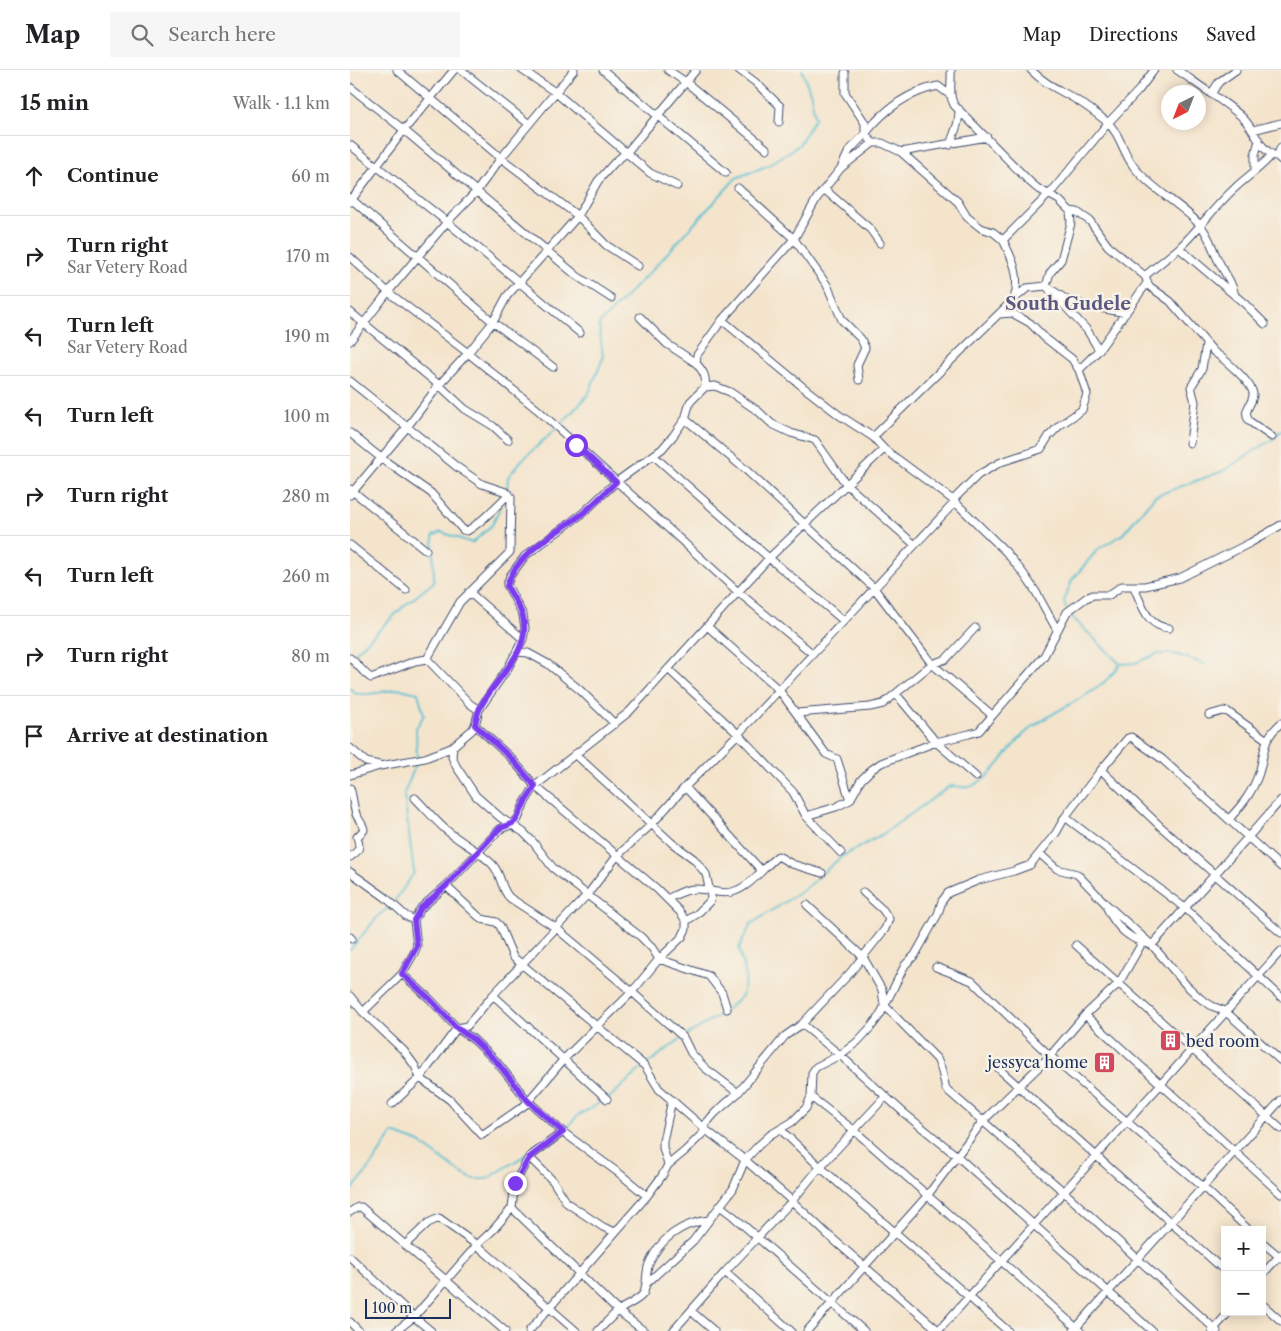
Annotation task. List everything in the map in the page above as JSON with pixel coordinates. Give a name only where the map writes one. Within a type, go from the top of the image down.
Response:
[{"type":"street","points":[[397,70],[501,158],[578,216],[606,245],[638,266]]},
{"type":"street","points":[[454,70],[404,130],[351,200],[419,256],[493,322],[553,367]]},
{"type":"street","points":[[462,70],[529,124]]},
{"type":"street","points":[[522,70],[555,92],[650,173],[677,186]]},
{"type":"street","points":[[350,341],[388,292],[447,222],[476,192],[501,158],[574,70]]},
{"type":"street","points":[[603,70],[726,173]]},
{"type":"street","points":[[668,70],[767,149]]},
{"type":"street","points":[[426,550],[351,492],[493,322],[507,296],[578,216],[598,180],[627,152],[696,70]]},
{"type":"street","points":[[739,70],[755,82],[780,106],[779,122]]},
{"type":"street","points":[[951,70],[950,95],[954,105],[1030,182],[1059,200],[1070,211],[1072,223],[1061,260],[1050,273],[1046,286]]},
{"type":"street","points":[[1031,70],[1043,82],[1078,101],[1108,123],[1134,166],[1160,192],[1200,225],[1211,241],[1226,275],[1233,283],[1235,296]]},
{"type":"street","points":[[1003,240],[1048,194],[1108,123],[1139,90],[1154,70]]},
{"type":"street","points":[[1177,70],[1243,118],[1253,130],[1262,146],[1278,154]]},
{"type":"street","points":[[1211,94],[1219,82],[1236,70]]},
{"type":"street","points":[[845,74],[845,93],[865,123],[865,134],[873,143]]},
{"type":"street","points":[[841,168],[849,151],[876,120],[915,92],[938,86],[950,95]]},
{"type":"street","points":[[350,87],[404,130],[577,276],[612,298]]},
{"type":"street","points":[[950,145],[959,124],[959,109]]},
{"type":"street","points":[[1253,130],[1281,123]]},
{"type":"street","points":[[901,152],[987,138]]},
{"type":"street","points":[[1255,169],[1255,155],[1259,140]]},
{"type":"street","points":[[696,363],[697,355],[722,320],[794,238],[824,189],[841,168],[873,143],[882,143],[901,152],[958,202],[967,217],[981,228],[993,232],[1003,240],[1014,262],[1017,289],[1014,299]]},
{"type":"street","points":[[350,145],[447,222],[580,333]]},
{"type":"street","points":[[1079,370],[1099,350],[1126,313],[1158,263],[1179,248],[1222,201],[1255,169],[1278,154]]},
{"type":"street","points":[[738,188],[794,238],[827,285],[832,294],[837,312],[860,339],[865,348],[858,365],[859,380]]},
{"type":"street","points":[[824,189],[870,229],[880,243]]},
{"type":"street","points":[[1070,211],[1077,212],[1090,221],[1108,246],[1170,301],[1206,344],[1248,383],[1252,389],[1253,397],[1246,411],[1247,418],[1272,437]]},
{"type":"street","points":[[1179,248],[1265,324]]},
{"type":"street","points":[[350,257],[388,292],[468,353],[538,410],[737,591],[813,654]]},
{"type":"street","points":[[1046,286],[1087,330],[1099,350]]},
{"type":"street","points":[[873,437],[1027,288],[1046,286],[1070,302],[1126,313]]},
{"type":"street","points":[[350,312],[439,385],[465,409],[493,426],[508,440]]},
{"type":"street","points":[[392,1104],[420,1078],[457,1028],[467,1026],[493,995],[588,894],[617,856],[651,825],[685,787],[738,734],[978,475],[1001,462],[1041,448],[1060,425],[1082,410],[1087,394],[1079,370],[1072,359],[1045,338],[1030,323],[1012,313],[999,314]]},
{"type":"street","points":[[350,775],[380,766],[425,758],[453,747],[462,740],[475,725],[479,710],[508,668],[523,639],[525,628],[523,615],[507,586],[510,576],[525,556],[583,513],[616,482],[654,456],[673,436],[685,419],[690,402],[705,387],[706,379],[703,370],[696,363],[667,344],[640,317]]},
{"type":"street","points":[[722,320],[803,387],[839,415],[873,437],[884,448],[954,501],[1006,552],[1023,573],[1057,630]]},
{"type":"street","points":[[1190,443],[1195,402],[1191,387],[1202,370],[1206,344]]},
{"type":"street","points":[[350,381],[457,467],[482,484],[509,494],[511,497],[510,552],[469,592],[452,615],[427,659]]},
{"type":"street","points":[[705,387],[715,386],[730,392],[758,411],[772,424],[791,433],[815,440],[846,484],[915,545]]},
{"type":"street","points":[[685,419],[746,470],[874,588],[932,664],[992,715]]},
{"type":"street","points":[[350,433],[381,458],[431,493],[462,530],[467,531],[476,526],[509,494]]},
{"type":"street","points":[[363,1012],[402,974],[417,946],[414,920],[421,908],[446,886],[500,828],[511,825],[518,819],[524,804],[535,786],[629,712],[737,591],[884,448]]},
{"type":"street","points":[[654,456],[769,558],[844,621]]},
{"type":"street","points":[[806,816],[836,807],[850,800],[861,780],[882,763],[936,742],[979,731],[1044,656],[1067,612],[1072,610],[1079,602],[1093,596],[1109,595],[1122,586],[1134,587],[1180,578],[1250,543],[1281,525]]},
{"type":"street","points":[[350,545],[406,590]]},
{"type":"street","points":[[1134,587],[1150,621],[1156,626],[1169,628]]},
{"type":"street","points":[[469,592],[523,639]]},
{"type":"street","points":[[707,626],[779,690],[826,754],[837,759],[850,800]]},
{"type":"street","points":[[797,713],[870,707],[883,704],[932,664],[946,659],[975,628]]},
{"type":"street","points":[[517,652],[528,653],[548,664],[580,690],[615,724]]},
{"type":"street","points":[[350,658],[362,672],[371,678],[415,661],[427,659]]},
{"type":"street","points":[[427,659],[470,704],[479,710]]},
{"type":"street","points":[[668,669],[738,734],[793,792],[806,816],[841,853]]},
{"type":"street","points":[[896,694],[936,742],[976,777]]},
{"type":"street","points":[[1209,716],[1223,711],[1228,712],[1267,740]]},
{"type":"street","points":[[1229,819],[1246,801],[1259,771],[1267,740],[1281,723]]},
{"type":"street","points":[[350,996],[363,1012],[404,1051],[415,1066],[420,1078],[450,1100],[482,1135],[512,1115],[528,1101],[564,1059],[632,992],[659,959],[682,936],[686,929],[686,922],[680,912],[667,899],[535,786],[511,758],[475,725]]},
{"type":"street","points":[[646,1284],[693,1241],[733,1189],[745,1160],[759,1145],[792,1122],[800,1114],[812,1097],[812,1073],[816,1067],[840,1055],[857,1042],[871,1027],[905,965],[915,955],[938,914],[942,901],[948,893],[979,880],[1030,865],[1056,833],[1065,817],[1101,770],[1128,738],[1131,737],[1162,759],[1281,867]]},
{"type":"street","points":[[453,747],[452,758],[476,796],[501,818],[523,832],[534,842],[553,868],[641,937],[652,948],[659,959],[709,976],[718,985],[727,1009]]},
{"type":"street","points":[[350,748],[366,762],[380,766]]},
{"type":"street","points":[[575,754],[651,825],[702,867],[708,878],[710,901],[686,922]]},
{"type":"street","points":[[1101,770],[1160,826],[1281,933]]},
{"type":"street","points":[[685,787],[762,871]]},
{"type":"street","points":[[350,788],[357,816],[364,830],[357,837],[360,846],[359,850],[350,857]]},
{"type":"street","points":[[415,798],[446,829],[478,852],[497,869],[505,893],[516,903],[556,928],[632,992],[683,1037],[691,1052],[705,1068],[738,1093]]},
{"type":"street","points":[[1152,945],[1280,802]]},
{"type":"street","points":[[1065,817],[1185,908],[1281,996]]},
{"type":"street","points":[[1040,854],[1057,869],[1077,874],[1105,903],[1152,945],[1169,966],[1201,999],[1225,1012],[1281,1062]]},
{"type":"street","points":[[667,899],[695,888],[709,891],[733,892],[762,871],[778,856],[792,864],[822,873]]},
{"type":"street","points":[[350,872],[385,896],[406,916],[414,920]]},
{"type":"street","points":[[446,886],[478,916],[496,922],[500,926],[510,953],[596,1027],[645,1066],[660,1089],[704,1129],[745,1160],[938,1331],[1281,952]]},
{"type":"street","points":[[529,1331],[647,1196],[668,1165],[686,1151],[715,1112],[738,1093],[785,1036],[802,1024],[850,973],[885,930],[890,919],[884,910],[863,892]]},
{"type":"street","points":[[1105,903],[1108,911],[1130,938],[1152,945]]},
{"type":"street","points":[[807,905],[863,957],[882,990],[884,1005],[937,1059],[946,1089],[1064,1192],[1214,1330],[1226,1316]]},
{"type":"street","points":[[807,1331],[928,1196],[983,1121],[1050,1056],[1085,1016],[1118,983],[1142,943]]},
{"type":"street","points":[[1076,945],[1281,1130]]},
{"type":"street","points":[[936,967],[972,981],[1050,1056],[1203,1187],[1245,1226]]},
{"type":"street","points":[[402,974],[430,999],[457,1028],[474,1040],[496,1061],[528,1101],[563,1132],[647,1196]]},
{"type":"street","points":[[493,995],[607,1099]]},
{"type":"street","points":[[1085,1016],[1281,1194]]},
{"type":"street","points":[[802,1024],[840,1055],[904,1113],[958,1156],[1152,1331]]},
{"type":"street","points":[[999,1069],[1221,1267]]},
{"type":"street","points":[[673,1331],[886,1096]]},
{"type":"street","points":[[812,1097],[855,1131],[1077,1330],[1108,1292],[1281,1100]]},
{"type":"street","points":[[668,1165],[663,1141],[672,1100]]},
{"type":"street","points":[[780,1129],[820,1167],[1008,1331]]},
{"type":"street","points":[[396,1331],[414,1317],[445,1280],[512,1208],[515,1183],[529,1158],[563,1132]]},
{"type":"street","points":[[529,1158],[553,1181],[567,1203],[603,1227],[615,1232]]},
{"type":"street","points":[[720,1206],[864,1331]]},
{"type":"street","points":[[350,1212],[360,1207],[505,1331]]},
{"type":"street","points":[[512,1208],[618,1311],[644,1331]]},
{"type":"street","points":[[405,1245],[428,1223],[439,1218],[477,1245],[576,1331]]},
{"type":"street","points":[[598,1331],[618,1311],[642,1295],[649,1264],[662,1243],[672,1233],[684,1226],[709,1220]]},
{"type":"street","points":[[1265,1271],[1280,1256],[1266,1245]]},
{"type":"street","points":[[350,1257],[431,1331]]},
{"type":"street","points":[[725,1272],[791,1331]]},
{"type":"street","points":[[1266,1308],[1281,1321]]},
{"type":"street","points":[[691,1311],[714,1331]]},
{"type":"street","points":[[350,1322],[359,1331]]},
{"type":"waterway","points":[[559,426],[588,395],[603,358],[599,324],[652,270],[736,178],[769,165],[799,145],[815,118],[811,95],[802,70]]},
{"type":"waterway","points":[[507,490],[508,477],[522,460],[556,429]]},
{"type":"waterway","points":[[1066,609],[1064,601],[1072,580],[1098,549],[1122,535],[1155,496],[1223,471],[1273,439],[1281,431]]},
{"type":"waterway","points":[[351,657],[404,606],[434,582],[433,536],[441,532],[472,543],[492,525],[501,506]]},
{"type":"waterway","points":[[824,872],[841,857],[883,834],[950,786],[967,787],[980,782],[1023,735],[1034,726],[1088,694],[1111,675],[1120,664],[1068,613]]},
{"type":"waterway","points":[[1120,664],[1135,663],[1157,654],[1175,654],[1205,664]]},
{"type":"waterway","points":[[350,688],[356,694],[400,689],[418,693],[424,715],[416,728],[417,757]]},
{"type":"waterway","points":[[394,902],[414,873],[404,794],[417,761]]},
{"type":"waterway","points":[[646,1065],[683,1037],[722,1014],[742,996],[746,977],[739,948],[751,924],[802,891],[821,875]]},
{"type":"waterway","points":[[350,950],[379,915],[391,906]]},
{"type":"waterway","points":[[609,1098],[642,1068]]},
{"type":"waterway","points":[[565,1130],[577,1116],[605,1100]]},
{"type":"waterway","points":[[350,1192],[365,1174],[393,1133],[420,1143],[461,1173],[473,1179],[487,1179],[527,1154]]},
{"type":"place","name":"bed room","points":[[1170,1041]]},
{"type":"place","name":"jessyca home","points":[[1104,1062]]},
{"type":"district","name":"South Gudele","points":[[1068,304]]},
{"type":"route","points":[[515,1183],[529,1158],[563,1132],[528,1101],[496,1061],[474,1040],[457,1028],[430,999],[402,974],[417,946],[414,920],[421,908],[446,886],[500,828],[511,825],[518,819],[524,804],[535,786],[511,758],[475,725],[479,710],[522,644],[525,628],[523,615],[507,586],[510,576],[525,556],[583,513],[616,482],[576,445]]}]
